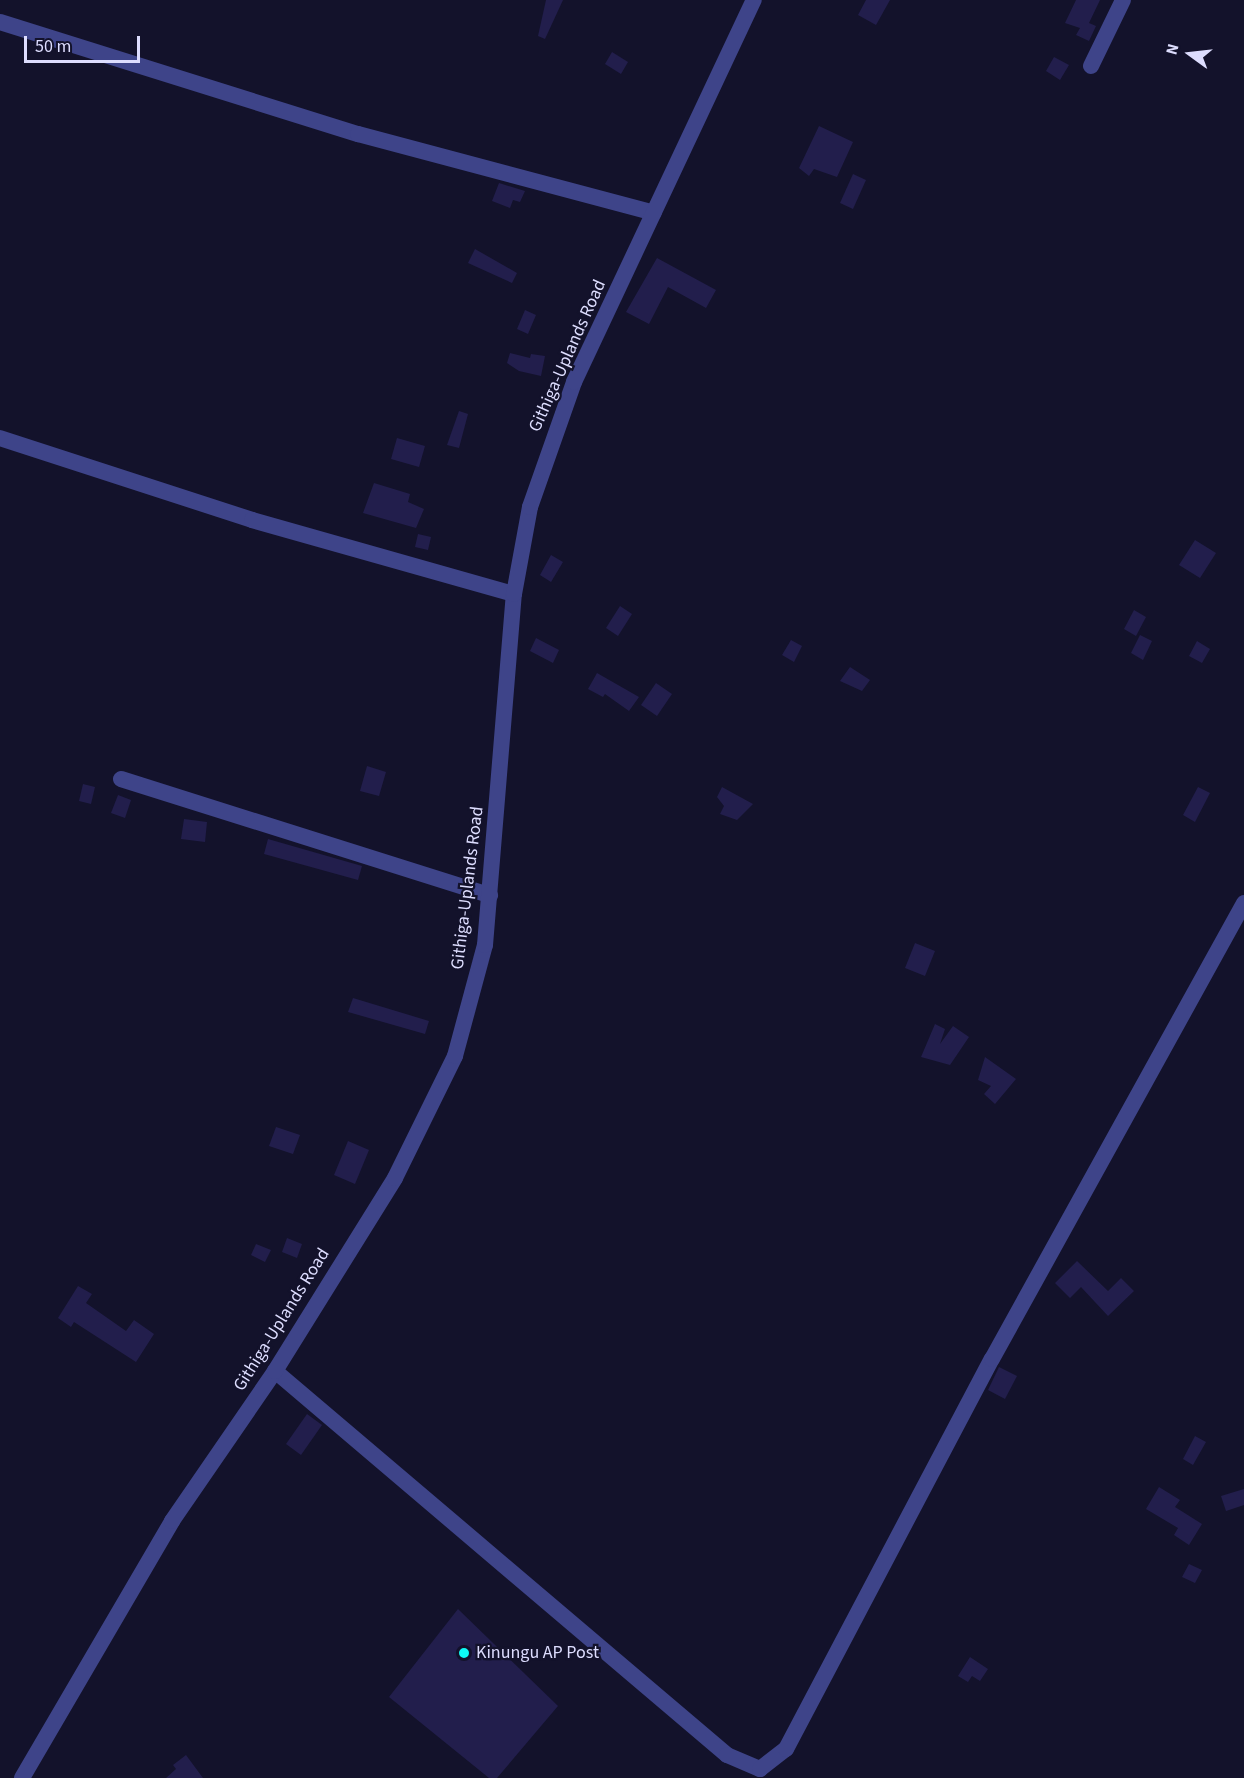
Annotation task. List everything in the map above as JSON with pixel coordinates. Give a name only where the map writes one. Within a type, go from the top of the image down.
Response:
[{"type":"street","name":"Githiga-Uplands Road","points":[[22,1778],[172,1521],[275,1371],[395,1178],[454,1056],[485,945],[514,594],[530,507],[549,443],[574,382],[754,0]]},
{"type":"street","points":[[1091,66],[1123,0]]},
{"type":"street","points":[[0,22],[358,134],[654,213]]},
{"type":"street","points":[[0,438],[252,520],[514,594]]},
{"type":"street","points":[[121,780],[490,895]]},
{"type":"street","points":[[275,1371],[727,1755],[760,1769],[786,1749],[992,1359],[1244,903]]},
{"type":"building","points":[[546,0],[563,0],[545,39],[538,36]]},
{"type":"building","points":[[866,0],[890,0],[876,25],[858,15]]},
{"type":"building","points":[[1076,0],[1100,0],[1089,23],[1096,26],[1089,41],[1076,35],[1080,28],[1065,23]]},
{"type":"building","points":[[612,52],[628,62],[621,74],[605,64]]},
{"type":"building","points":[[1054,57],[1069,65],[1060,80],[1046,71]]},
{"type":"building","points":[[819,126],[853,142],[837,177],[814,169],[809,176],[799,168]]},
{"type":"building","points":[[853,174],[866,180],[853,209],[840,203]]},
{"type":"building","points":[[499,183],[525,191],[520,202],[513,200],[510,208],[492,201]]},
{"type":"building","points":[[475,249],[517,273],[512,283],[468,263]]},
{"type":"building","points":[[657,258],[716,290],[706,308],[668,287],[649,324],[626,312]]},
{"type":"building","points":[[525,310],[536,315],[528,334],[517,329]]},
{"type":"building","points":[[510,353],[530,358],[531,354],[545,356],[541,376],[519,371],[507,363]]},
{"type":"building","points":[[459,411],[468,414],[459,448],[447,445]]},
{"type":"building","points":[[397,438],[425,446],[419,467],[391,459]]},
{"type":"building","points":[[374,483],[410,494],[408,502],[424,509],[416,528],[363,513]]},
{"type":"building","points":[[418,534],[431,537],[428,550],[415,547]]},
{"type":"building","points":[[1195,540],[1216,553],[1200,578],[1179,565]]},
{"type":"building","points":[[551,555],[563,562],[551,582],[540,575]]},
{"type":"building","points":[[620,606],[632,614],[618,636],[606,628]]},
{"type":"building","points":[[1134,610],[1146,617],[1136,636],[1124,629]]},
{"type":"building","points":[[1140,635],[1152,641],[1143,660],[1131,653]]},
{"type":"building","points":[[536,638],[559,650],[553,663],[530,651]]},
{"type":"building","points":[[791,640],[802,646],[794,662],[782,655]]},
{"type":"building","points":[[1197,641],[1210,649],[1202,663],[1189,656]]},
{"type":"building","points":[[850,667],[870,680],[862,691],[840,681]]},
{"type":"building","points":[[597,673],[639,697],[629,711],[605,694],[603,697],[588,689]]},
{"type":"building","points":[[656,683],[672,694],[657,716],[641,705]]},
{"type":"building","points":[[367,766],[386,772],[379,796],[360,791]]},
{"type":"building","points":[[83,784],[95,787],[91,804],[79,801]]},
{"type":"building","points":[[722,787],[753,804],[737,820],[720,814],[724,806],[717,797]]},
{"type":"building","points":[[1198,787],[1210,793],[1195,822],[1183,815]]},
{"type":"building","points":[[118,795],[131,800],[125,818],[111,813]]},
{"type":"building","points":[[184,819],[207,822],[205,842],[181,839]]},
{"type":"building","points":[[268,839],[362,866],[358,880],[264,854]]},
{"type":"building","points":[[915,943],[935,951],[925,976],[905,968]]},
{"type":"building","points":[[353,998],[429,1021],[425,1034],[348,1012]]},
{"type":"building","points":[[935,1024],[945,1029],[940,1044],[953,1026],[969,1037],[950,1065],[921,1057]]},
{"type":"building","points":[[985,1057],[1016,1079],[995,1104],[984,1094],[991,1086],[978,1080]]},
{"type":"building","points":[[276,1127],[300,1135],[293,1154],[269,1146]]},
{"type":"building","points":[[348,1141],[369,1150],[355,1184],[334,1175]]},
{"type":"building","points":[[287,1238],[302,1244],[297,1258],[282,1252]]},
{"type":"building","points":[[256,1244],[271,1250],[265,1262],[251,1255]]},
{"type":"building","points":[[1077,1261],[1108,1291],[1121,1278],[1134,1291],[1108,1316],[1081,1287],[1070,1298],[1055,1283]]},
{"type":"building","points":[[78,1286],[92,1294],[86,1303],[126,1331],[134,1320],[154,1334],[136,1362],[74,1322],[71,1327],[58,1318]]},
{"type":"building","points":[[999,1367],[1017,1376],[1005,1399],[988,1390]]},
{"type":"building","points":[[307,1414],[322,1425],[301,1455],[286,1444]]},
{"type":"building","points":[[1195,1436],[1206,1442],[1193,1465],[1183,1459]]},
{"type":"building","points":[[1159,1487],[1180,1500],[1175,1507],[1202,1524],[1189,1545],[1174,1535],[1178,1528],[1146,1509]]},
{"type":"building","points":[[1244,1489],[1244,1505],[1226,1511],[1221,1496]]},
{"type":"building","points":[[1189,1564],[1202,1570],[1195,1583],[1182,1577]]},
{"type":"building","name":"Kinungu AP Post","points":[[458,1609],[558,1706],[497,1778],[489,1778],[389,1697]]},
{"type":"building","points":[[970,1657],[988,1669],[980,1681],[972,1676],[968,1682],[958,1676]]},
{"type":"building","points":[[186,1755],[203,1778],[166,1778],[176,1769],[173,1765]]},
{"type":"place","name":"Kinungu AP Post","points":[[464,1653]]}]
